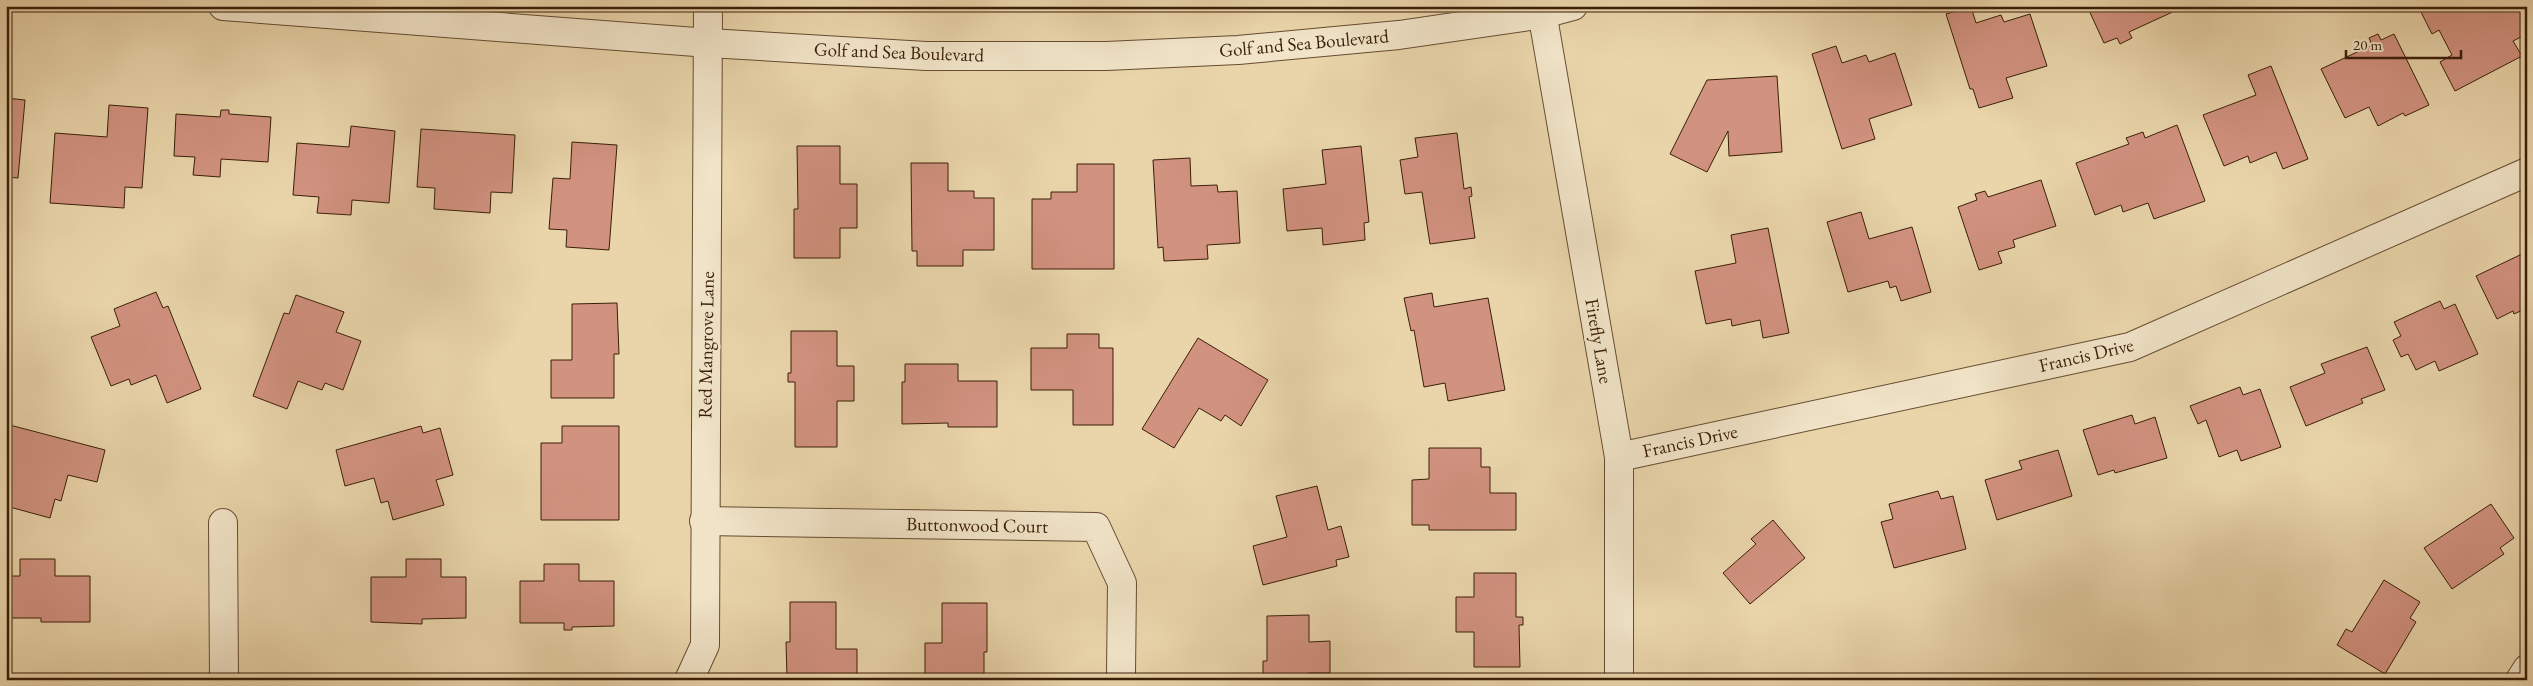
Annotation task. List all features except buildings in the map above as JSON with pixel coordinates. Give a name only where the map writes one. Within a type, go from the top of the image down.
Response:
[{"type":"street","name":"Golf and Sea Boulevard","points":[[223,6],[709,43],[926,56],[1106,56],[1238,50],[1399,35],[1573,6]]},
{"type":"street","name":"Red Mangrove Lane","points":[[689,680],[705,644],[704,521],[708,6]]},
{"type":"street","name":"Firefly Lane","points":[[1542,10],[1619,457],[1620,680]]},
{"type":"street","name":"Francis Drive","points":[[1619,457],[2130,346],[2527,172]]},
{"type":"street","name":"Buttonwood Court","points":[[704,521],[1096,527],[1122,583],[1121,674]]},
{"type":"street","points":[[224,523],[224,680]]},
{"type":"street","points":[[2520,680],[2527,669]]}]
